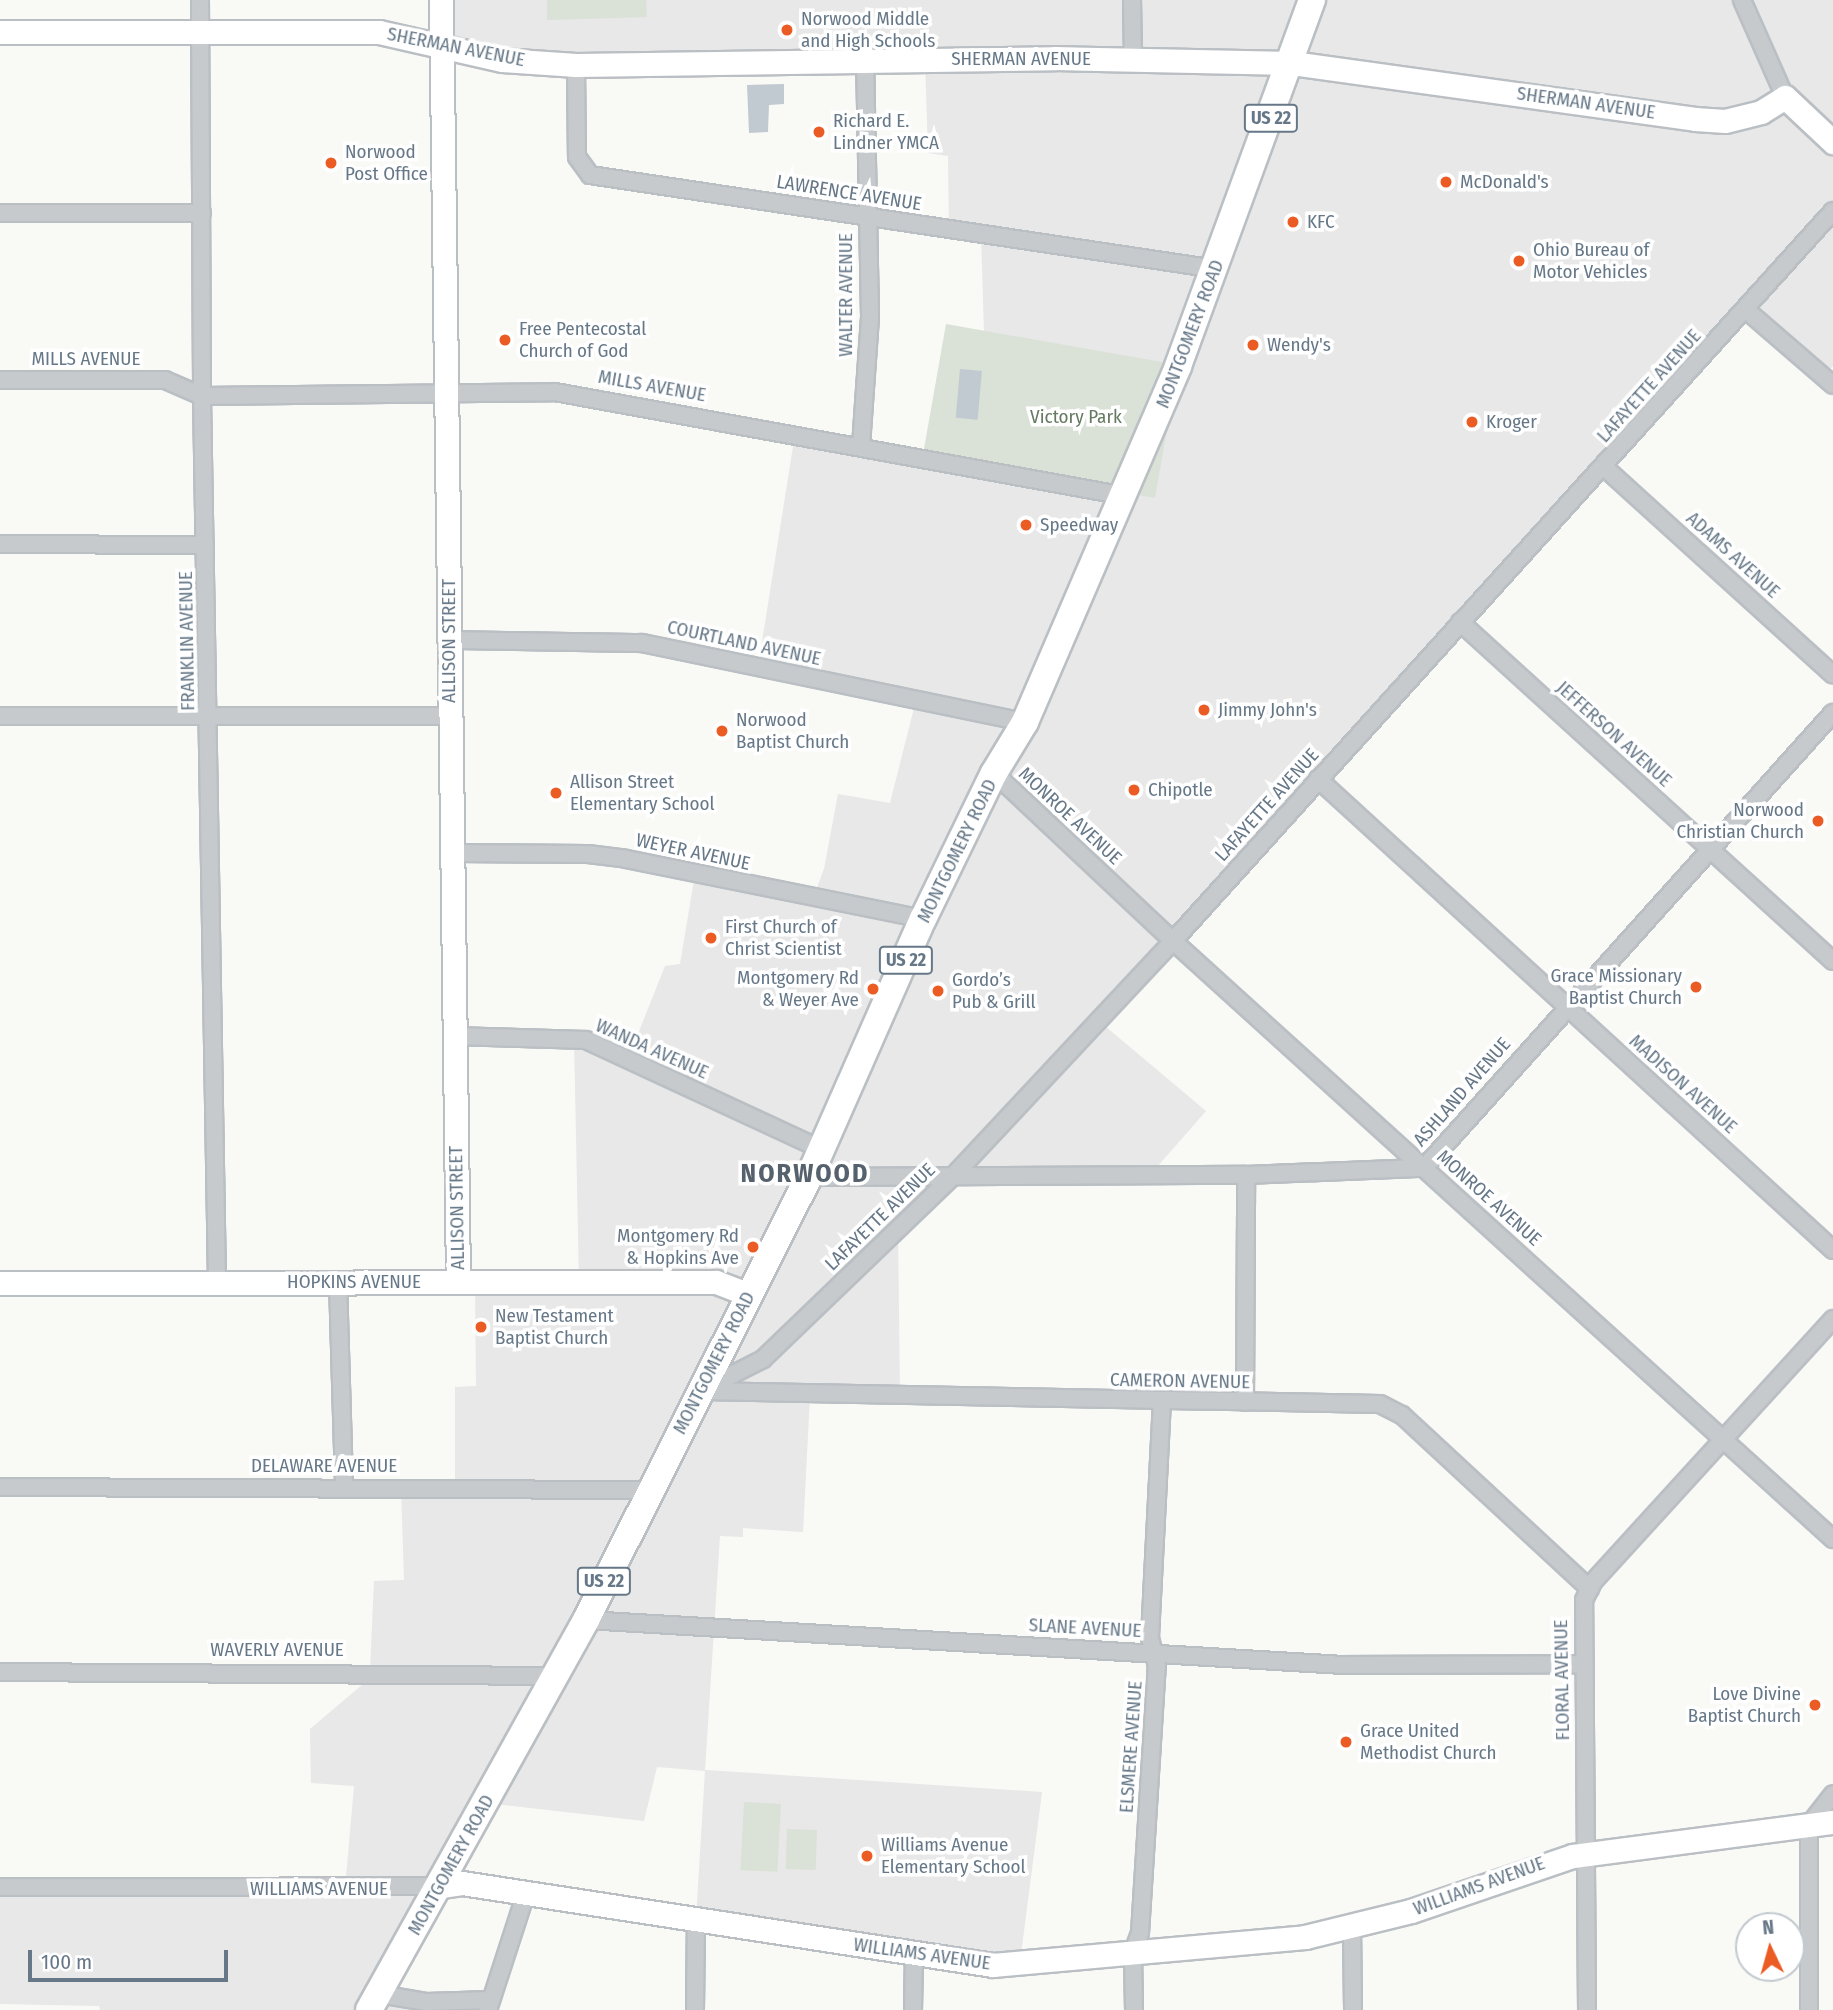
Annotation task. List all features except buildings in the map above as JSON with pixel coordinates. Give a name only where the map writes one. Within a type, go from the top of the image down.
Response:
[{"type":"main road","name":"MONTGOMERY ROAD","points":[[374,2002],[441,1886],[553,1676],[586,1620],[648,1490],[808,1177],[923,919],[994,773],[1025,722],[1125,496],[1216,269],[1292,63],[1312,0]]},
{"type":"street","name":"FRANKLIN AVENUE","points":[[200,0],[202,396],[217,1282]]},
{"type":"street","name":"ALLISON STREET","points":[[441,0],[458,1282]]},
{"type":"street","points":[[1132,0],[1133,58]]},
{"type":"street","points":[[1742,0],[1785,97],[1833,142]]},
{"type":"street","name":"SHERMAN AVENUE","points":[[0,32],[379,32],[502,60],[576,65],[1133,58],[1292,63],[1725,121],[1761,112],[1785,97]]},
{"type":"street","name":"WALTER AVENUE","points":[[861,446],[870,316],[865,60]]},
{"type":"street","name":"LAWRENCE AVENUE","points":[[576,65],[577,157],[590,175],[1216,269]]},
{"type":"street","name":"LAFAYETTE AVENUE","points":[[700,1391],[763,1359],[954,1175],[1173,941],[1833,211]]},
{"type":"street","points":[[0,214],[202,213]]},
{"type":"street","points":[[1745,309],[1833,385]]},
{"type":"street","name":"MILLS AVENUE","points":[[0,380],[165,380],[202,396],[447,393],[596,396],[1125,496]]},
{"type":"street","name":"ADAMS AVENUE","points":[[1604,467],[1833,675]]},
{"type":"street","points":[[0,544],[205,545]]},
{"type":"street","name":"JEFFERSON AVENUE","points":[[1460,622],[1833,961]]},
{"type":"street","name":"COURTLAND AVENUE","points":[[450,640],[642,643],[1025,722]]},
{"type":"street","name":"ASHLAND AVENUE","points":[[808,1177],[1246,1175],[1424,1168],[1565,1007],[1833,713]]},
{"type":"street","points":[[0,716],[449,716]]},
{"type":"street","name":"MONROE AVENUE","points":[[994,773],[1173,941],[1726,1439],[1833,1539]]},
{"type":"street","name":"MADISON AVENUE","points":[[1318,779],[1833,1250]]},
{"type":"street","name":"WEYER AVENUE","points":[[453,853],[588,854],[626,859],[923,919]]},
{"type":"street","name":"WANDA AVENUE","points":[[454,1037],[586,1040],[821,1149]]},
{"type":"street","points":[[1245,1402],[1246,1175]]},
{"type":"street","points":[[338,1282],[344,1487]]},
{"type":"street","name":"HOPKINS AVENUE","points":[[0,1283],[716,1282],[748,1294]]},
{"type":"street","name":"FLORAL AVENUE","points":[[1587,2010],[1587,1855],[1581,1618],[1590,1589],[1833,1319]]},
{"type":"street","name":"CAMERON AVENUE","points":[[700,1391],[1245,1402],[1392,1408],[1590,1589]]},
{"type":"street","name":"ELSMERE AVENUE","points":[[1134,2010],[1133,1952],[1140,1933],[1157,1666],[1152,1652],[1162,1402]]},
{"type":"street","name":"DELAWARE AVENUE","points":[[0,1487],[648,1490]]},
{"type":"street","name":"SLANE AVENUE","points":[[586,1620],[1343,1665],[1582,1664]]},
{"type":"street","name":"WAVERLY AVENUE","points":[[0,1672],[553,1676]]},
{"type":"street","points":[[1810,2010],[1809,1825],[1833,1794]]},
{"type":"street","name":"WILLIAMS AVENUE","points":[[0,1887],[441,1886],[462,1883],[993,1965],[1295,1939],[1440,1902],[1552,1860],[1833,1822]]},
{"type":"street","points":[[374,2002],[489,2005],[526,1893]]},
{"type":"street","points":[[695,2010],[696,1919]]},
{"type":"street","points":[[1352,1926],[1353,2010]]},
{"type":"street","points":[[913,2010],[914,1953]]},
{"type":"shaded area","points":[[441,0],[1833,0],[1833,366],[1823,377],[1745,309],[1099,1021],[1206,1111],[1150,1175],[954,1175],[898,1230],[900,1397],[810,1396],[803,1532],[743,1528],[743,1537],[720,1536],[705,1770],[1042,1792],[1020,1962],[696,1919],[705,1771],[657,1767],[644,1821],[485,1803],[379,1994],[427,2002],[425,2010],[100,2010],[99,2006],[0,2004],[0,1887],[345,1889],[354,1786],[311,1783],[310,1729],[376,1673],[370,1671],[374,1581],[404,1580],[401,1487],[455,1487],[455,1387],[476,1386],[475,1281],[579,1282],[574,1038],[628,1059],[665,966],[680,964],[695,874],[813,898],[824,869],[838,794],[890,803],[916,700],[758,667],[795,434],[1125,496],[1177,366],[984,331],[981,235],[949,230],[948,156],[928,153],[925,59],[576,65],[441,44]]},
{"type":"shaded area","points":[[784,84],[784,104],[769,105],[768,132],[749,133],[747,85]]},
{"type":"shaded area","points":[[960,369],[982,371],[978,420],[956,418]]},
{"type":"green space","points":[[547,0],[646,0],[647,17],[547,20]]},
{"type":"green space","name":"Victory Park","points":[[946,324],[1178,365],[1155,498],[923,457]]},
{"type":"green space","points":[[744,1802],[781,1804],[777,1872],[740,1870]]},
{"type":"green space","points":[[787,1829],[817,1830],[816,1870],[786,1869]]},
{"type":"place","name":"Norwood Middle and High Schools","points":[[787,30]]},
{"type":"place","name":"Richard E. Lindner YMCA","points":[[819,132]]},
{"type":"place","name":"Norwood Post Office","points":[[331,163]]},
{"type":"place","name":"McDonald's","points":[[1446,182]]},
{"type":"place","name":"KFC","points":[[1293,222]]},
{"type":"place","name":"Ohio Bureau of Motor Vehicles","points":[[1519,261]]},
{"type":"place","name":"Free Pentecostal Church of God","points":[[505,340]]},
{"type":"place","name":"Wendy's","points":[[1253,345]]},
{"type":"place","name":"Kroger","points":[[1472,422]]},
{"type":"place","name":"Speedway","points":[[1026,525]]},
{"type":"place","name":"Jimmy John's","points":[[1204,710]]},
{"type":"place","name":"Norwood Baptist Church","points":[[722,731]]},
{"type":"place","name":"Chipotle","points":[[1134,790]]},
{"type":"place","name":"Allison Street Elementary School","points":[[556,793]]},
{"type":"place","name":"Norwood Christian Church","points":[[1818,821]]},
{"type":"place","name":"First Church of Christ Scientist","points":[[711,938]]},
{"type":"place","name":"Grace Missionary Baptist Church","points":[[1696,987]]},
{"type":"place","name":"Montgomery Rd & Weyer Ave","points":[[873,989]]},
{"type":"place","name":"Gordo’s Pub & Grill","points":[[938,991]]},
{"type":"place","name":"Montgomery Rd & Hopkins Ave","points":[[753,1247]]},
{"type":"place","name":"New Testament Baptist Church","points":[[481,1327]]},
{"type":"place","name":"Love Divine Baptist Church","points":[[1815,1705]]},
{"type":"place","name":"Grace United Methodist Church","points":[[1346,1742]]},
{"type":"place","name":"Williams Avenue Elementary School","points":[[867,1856]]},
{"type":"district","name":"NORWOOD","points":[[805,1174]]}]
